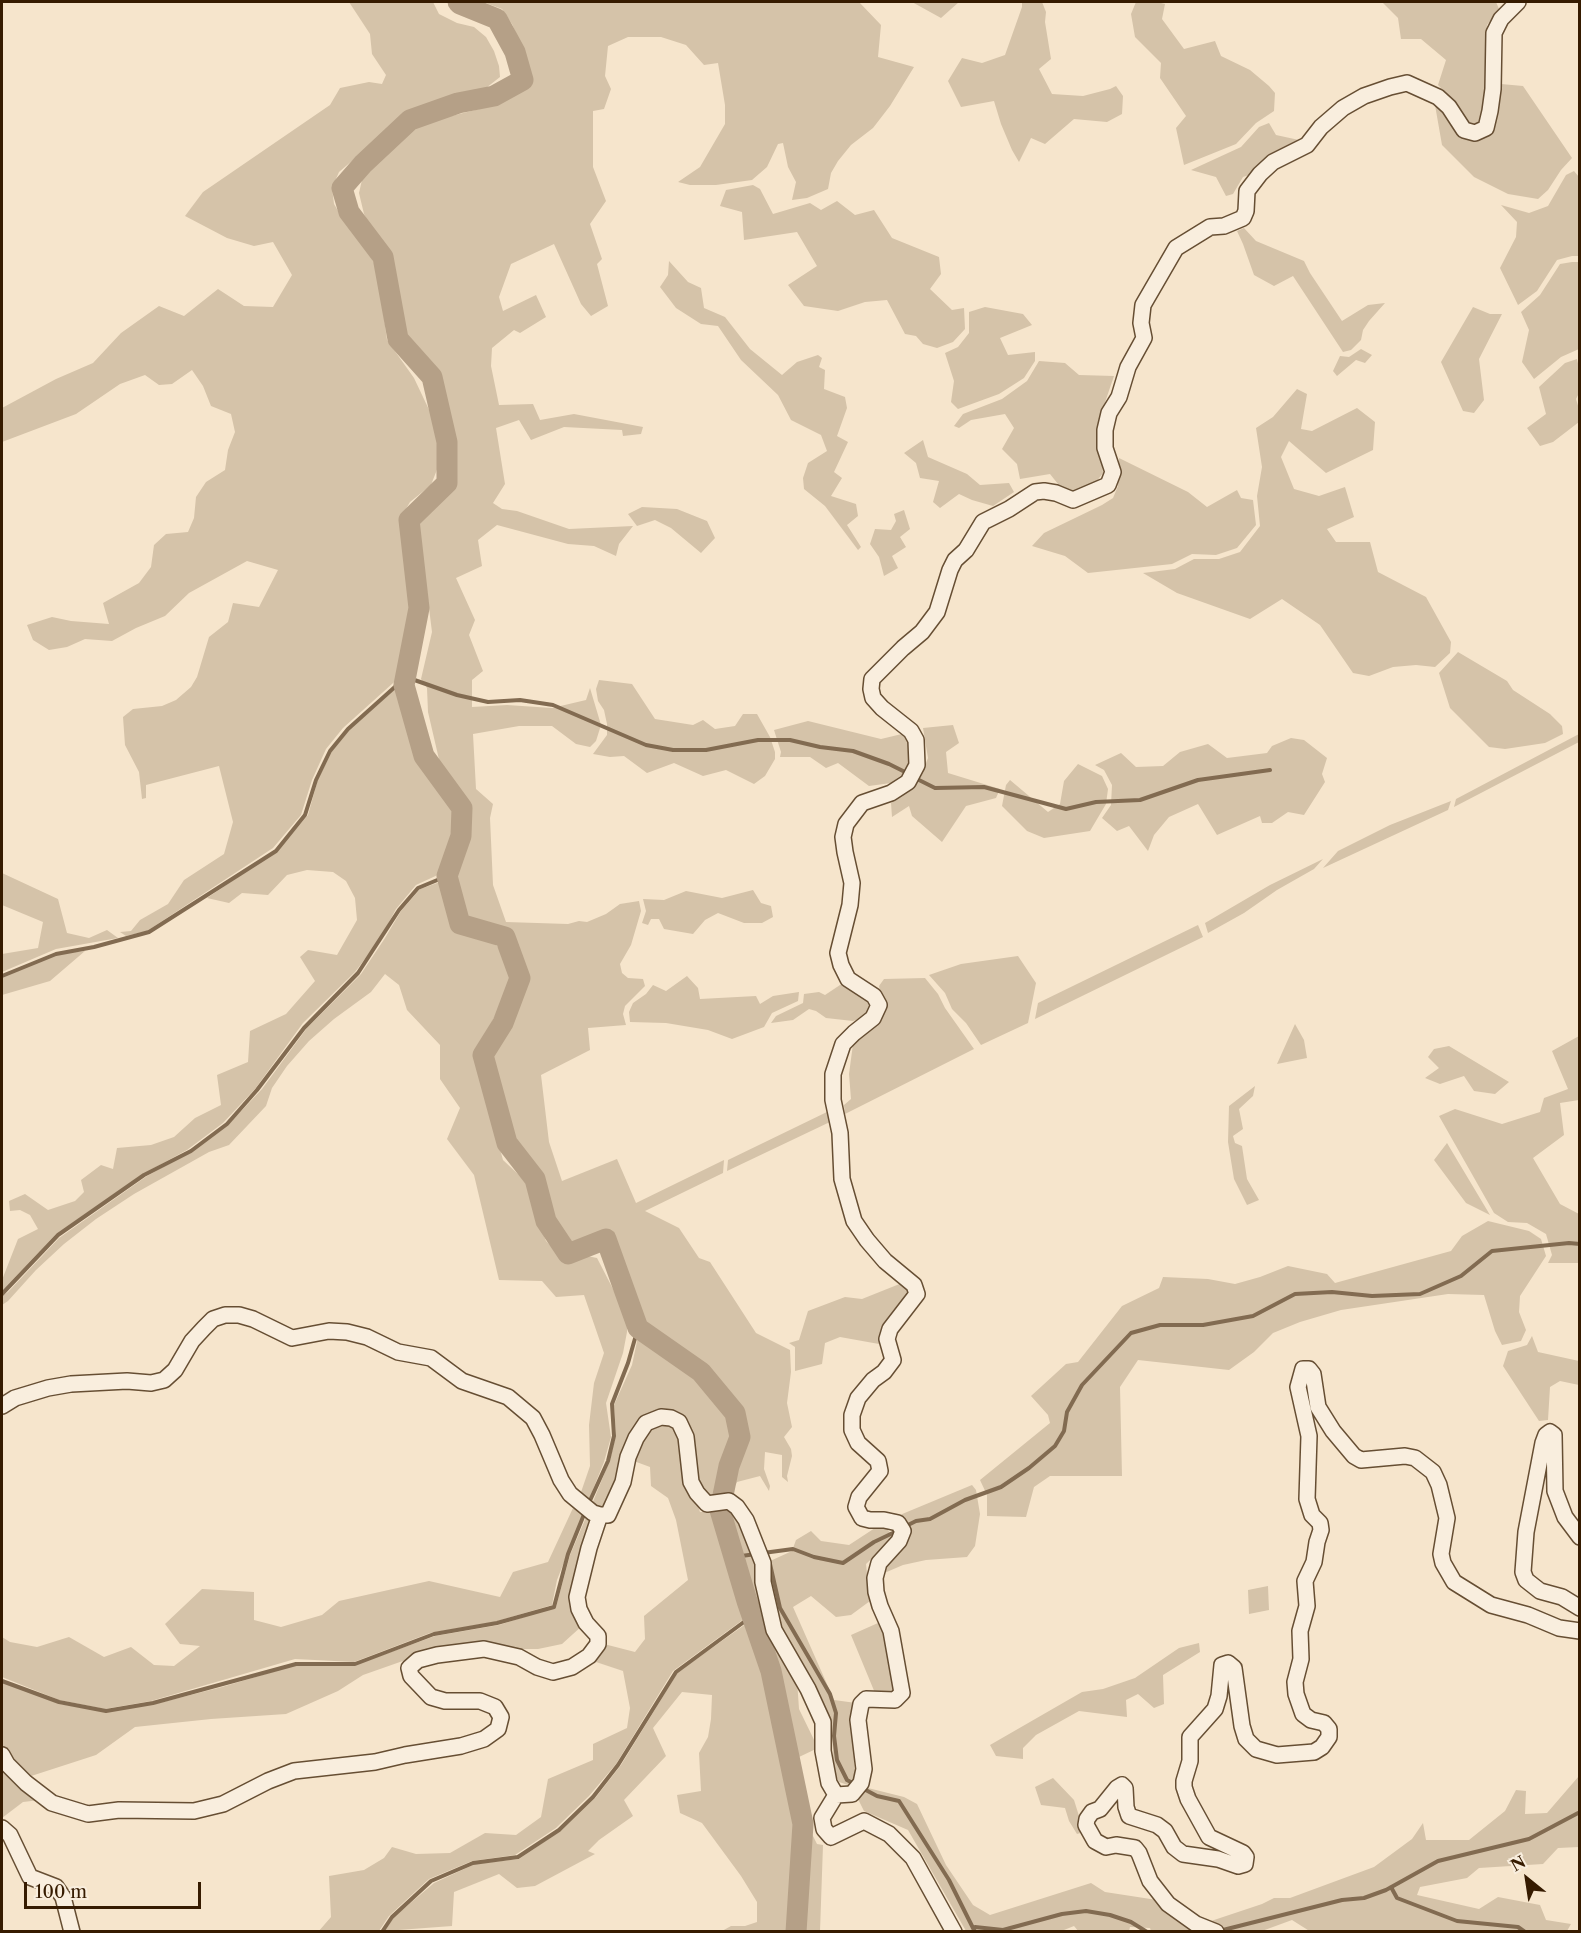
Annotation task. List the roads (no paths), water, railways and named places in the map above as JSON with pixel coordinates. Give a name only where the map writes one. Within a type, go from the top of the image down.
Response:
[{"type":"street","points":[[836,1795],[852,1794],[861,1783],[864,1769],[858,1720],[861,1704],[866,1698],[895,1700],[902,1693],[891,1631],[880,1606],[875,1578],[879,1563],[899,1541],[903,1531],[898,1523],[862,1518],[856,1507],[859,1497],[880,1471],[878,1461],[858,1443],[852,1430],[852,1415],[858,1398],[893,1360],[887,1339],[890,1329],[917,1294],[914,1285],[885,1261],[854,1221],[842,1179],[840,1133],[833,1100],[833,1074],[843,1044],[873,1018],[879,1005],[874,996],[848,979],[838,952],[850,905],[852,884],[844,852],[843,837],[846,824],[862,803],[891,793],[908,782],[917,759],[916,740],[911,731],[873,698],[872,679],[922,632],[937,612],[955,560],[966,550],[983,522],[1035,492],[1056,493],[1073,500],[1108,485],[1113,472],[1105,448],[1105,430],[1109,412],[1119,397],[1128,367],[1144,338],[1141,323],[1143,305],[1176,248],[1210,227],[1224,226],[1243,218],[1246,211],[1246,191],[1260,174],[1274,162],[1307,145],[1335,114],[1364,96],[1407,83],[1438,97],[1449,106],[1464,130],[1475,133],[1486,128],[1493,89],[1494,33],[1501,19],[1518,2]]},
{"type":"street","points":[[2,1406],[15,1398],[71,1384],[127,1381],[151,1383],[164,1380],[175,1370],[192,1341],[213,1319],[225,1315],[239,1315],[253,1319],[292,1338],[329,1331],[347,1332],[367,1337],[398,1352],[430,1358],[462,1381],[508,1397],[533,1418],[561,1480],[570,1494],[591,1511],[608,1515],[623,1482],[628,1457],[636,1438],[646,1423],[661,1417],[680,1422],[686,1437],[691,1482],[696,1493],[707,1504],[729,1502],[737,1507],[746,1520],[763,1563],[763,1582],[774,1630],[824,1722],[823,1751],[829,1783],[836,1795]]},
{"type":"street","points":[[1216,1932],[1196,1924],[1168,1904],[1150,1881],[1135,1848],[1116,1845],[1106,1847],[1095,1841],[1086,1825],[1092,1812],[1100,1809],[1122,1785],[1125,1788],[1126,1808],[1129,1816],[1157,1825],[1165,1831],[1174,1847],[1183,1854],[1218,1859],[1238,1866],[1245,1864],[1246,1857],[1243,1853],[1209,1837],[1184,1787],[1190,1761],[1190,1737],[1215,1709],[1219,1696],[1222,1665],[1228,1663],[1233,1668],[1242,1726],[1246,1739],[1256,1749],[1277,1755],[1314,1752],[1322,1747],[1329,1737],[1329,1729],[1324,1723],[1311,1720],[1303,1714],[1296,1694],[1295,1682],[1301,1659],[1300,1631],[1307,1606],[1305,1581],[1314,1563],[1321,1530],[1320,1523],[1312,1515],[1307,1499],[1309,1436],[1298,1387],[1303,1369],[1309,1369],[1313,1374],[1318,1407],[1333,1431],[1354,1456],[1361,1460],[1405,1456],[1415,1458],[1433,1472],[1439,1485],[1447,1518],[1441,1554],[1443,1563],[1454,1582],[1491,1605],[1528,1615],[1559,1628],[1580,1631]]},
{"type":"street","points":[[1580,1537],[1565,1517],[1555,1491],[1554,1435],[1550,1432],[1543,1443],[1526,1532],[1523,1572],[1526,1580],[1540,1591],[1562,1597],[1580,1608]]},
{"type":"street","points":[[2,1755],[7,1764],[26,1783],[52,1803],[88,1814],[119,1810],[194,1811],[223,1804],[268,1781],[294,1771],[375,1762],[484,1739],[498,1729],[501,1717],[495,1707],[480,1701],[445,1701],[431,1697],[411,1676],[409,1668],[418,1660],[437,1655],[484,1649],[519,1657],[537,1667],[553,1672],[572,1667],[589,1656],[598,1644],[598,1636],[586,1623],[579,1610],[577,1597],[589,1548],[591,1511]]},
{"type":"street","points":[[836,1795],[822,1818],[824,1829],[831,1838],[864,1821],[889,1834],[913,1858],[954,1932]]},
{"type":"street","points":[[2,1827],[10,1835],[30,1876],[56,1887],[60,1892],[68,1911],[72,1932]]},
{"type":"waterway","points":[[458,2],[497,19],[515,52],[523,80],[494,96],[458,103],[410,120],[363,164],[342,188],[349,212],[383,257],[398,339],[432,377],[447,442],[447,483],[409,520],[419,608],[404,685],[424,756],[462,808],[461,836],[447,876],[460,924],[505,937],[520,978],[503,1023],[483,1055],[507,1143],[535,1179],[546,1221],[568,1254],[606,1239],[638,1328],[701,1372],[735,1413],[740,1437],[729,1466],[720,1510],[771,1671],[803,1824],[796,1932]]},
{"type":"waterway","points":[[2,976],[56,954],[94,947],[149,932],[276,851],[305,815],[316,780],[330,751],[348,729],[406,677],[457,695],[488,702],[520,700],[553,705],[646,745],[673,750],[706,750],[758,740],[790,740],[853,751],[909,774]]},
{"type":"waterway","points":[[915,778],[935,788],[984,787],[1066,809],[1096,802],[1140,800],[1198,780],[1270,770]]},
{"type":"waterway","points":[[2,1294],[58,1235],[144,1175],[191,1151],[227,1124],[257,1090],[304,1028],[358,973],[399,910],[418,888],[447,876]]},
{"type":"waterway","points":[[906,1526],[916,1521],[930,1519],[965,1500],[1001,1487],[1055,1446],[1064,1431],[1067,1412],[1082,1385],[1131,1333],[1160,1325],[1203,1325],[1253,1316],[1295,1294],[1332,1292],[1372,1296],[1420,1294],[1461,1276],[1492,1251],[1569,1243],[1580,1244]]},
{"type":"waterway","points":[[588,1505],[608,1461],[614,1436],[612,1404],[628,1363],[638,1328]]},
{"type":"waterway","points":[[2,1681],[59,1702],[106,1711],[153,1703],[296,1664],[355,1664],[434,1634],[497,1623],[554,1607],[568,1554],[585,1512]]},
{"type":"waterway","points":[[763,1553],[793,1549],[814,1557],[843,1563],[874,1542],[897,1531]]},
{"type":"waterway","points":[[734,1557],[756,1554]]},
{"type":"waterway","points":[[770,1564],[780,1608],[830,1694],[836,1713],[834,1736],[837,1760],[847,1780],[856,1785]]},
{"type":"waterway","points":[[382,1932],[392,1917],[431,1881],[473,1863],[518,1857],[559,1830],[593,1797],[618,1765],[676,1672],[752,1616]]},
{"type":"waterway","points":[[862,1788],[877,1796],[899,1801],[949,1880],[975,1932]]},
{"type":"waterway","points":[[1219,1931],[1342,1900],[1364,1898],[1386,1890],[1438,1861],[1529,1839],[1580,1812]]},
{"type":"waterway","points":[[1391,1887],[1397,1898],[1457,1921],[1518,1927],[1525,1932]]},
{"type":"waterway","points":[[975,1927],[1003,1930],[1062,1914],[1086,1911],[1110,1915],[1131,1922],[1147,1932]]}]
